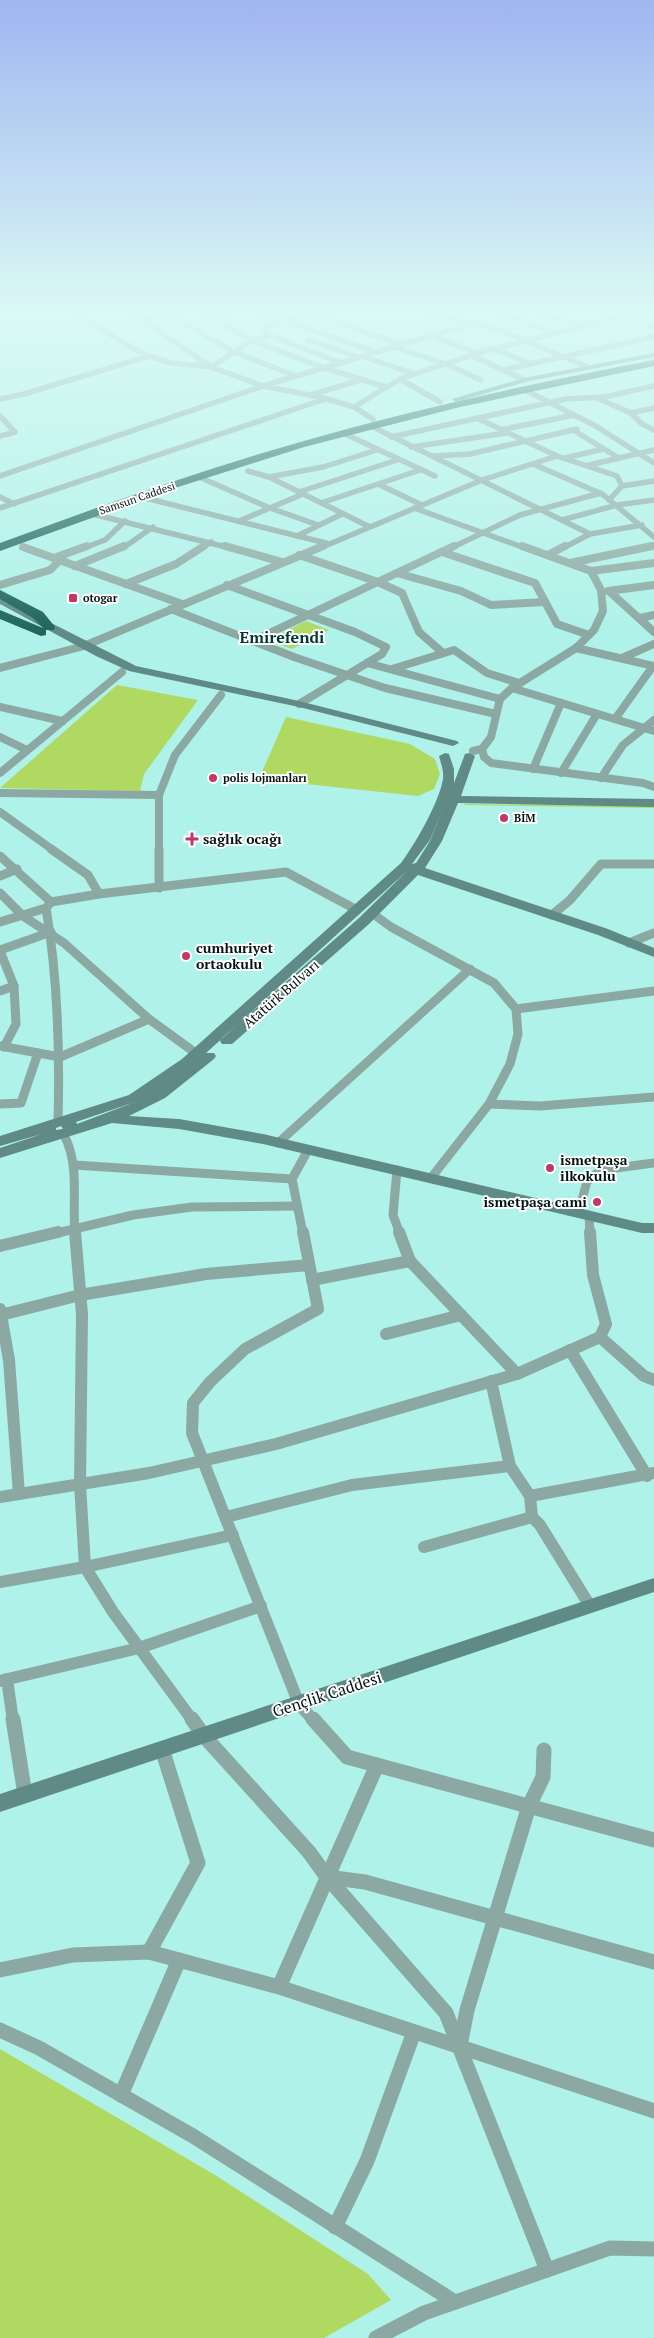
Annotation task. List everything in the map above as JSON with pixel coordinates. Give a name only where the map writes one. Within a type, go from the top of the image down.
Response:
[{"type":"highway","name":"Samsun Caddesi","points":[[0,540],[239,458],[385,418]]},
{"type":"highway","name":"Samsun Caddesi","points":[[0,547],[86,512],[343,433],[372,422],[391,418]]},
{"type":"highway","points":[[0,536],[58,515],[86,512],[86,519],[0,551]]},
{"type":"highway","points":[[0,594],[38,615],[45,629]]},
{"type":"highway","points":[[0,614],[45,629]]},
{"type":"main road","points":[[0,600],[45,629],[69,648],[108,668],[419,741],[453,758],[475,752]]},
{"type":"main road","points":[[0,608],[133,669],[299,704],[467,745],[475,752]]},
{"type":"main road","points":[[448,803],[450,770],[443,753],[444,746],[453,743]]},
{"type":"main road","points":[[448,803],[475,752]]},
{"type":"main road","points":[[448,803],[654,803]]},
{"type":"main road","points":[[448,803],[654,811]]},
{"type":"main road","name":"Atatürk Bulvarı","points":[[135,1110],[168,1091],[364,914],[411,868],[436,841],[448,803]]},
{"type":"main road","points":[[411,868],[552,915],[654,953]]},
{"type":"main road","points":[[112,1113],[197,1054],[364,914]]},
{"type":"main road","points":[[168,1091],[163,1106],[173,1121]]},
{"type":"main road","points":[[0,1141],[60,1128],[112,1113],[135,1110],[173,1121],[397,1170],[642,1228],[654,1228]]},
{"type":"main road","points":[[112,1113],[173,1121]]},
{"type":"main road","points":[[0,1153],[60,1128]]},
{"type":"main road","name":"Gençlik Caddesi","points":[[0,1803],[654,1585]]},
{"type":"street","points":[[0,436],[14,432],[2,418]]},
{"type":"street","points":[[0,476],[170,418]]},
{"type":"street","points":[[0,508],[268,418]]},
{"type":"street","points":[[367,418],[391,437],[434,456],[590,534]]},
{"type":"street","points":[[391,437],[478,418]]},
{"type":"street","points":[[478,418],[560,457],[618,476],[622,486]]},
{"type":"street","points":[[411,446],[503,431],[560,418]]},
{"type":"street","points":[[579,418],[654,463]]},
{"type":"street","points":[[636,418],[642,424],[654,430]]},
{"type":"street","points":[[434,456],[470,454],[575,430],[619,458]]},
{"type":"street","points":[[343,433],[434,476]]},
{"type":"street","points":[[1,666],[69,648],[84,646],[326,543],[482,480],[560,457],[603,449]]},
{"type":"street","points":[[269,477],[323,467],[377,450]]},
{"type":"street","points":[[589,465],[654,450]]},
{"type":"street","points":[[239,521],[301,493],[397,460]]},
{"type":"street","points":[[533,464],[611,498],[654,537]]},
{"type":"street","points":[[321,503],[420,470]]},
{"type":"street","points":[[248,471],[269,477],[368,526]]},
{"type":"street","points":[[199,477],[270,508],[318,525]]},
{"type":"street","points":[[611,498],[622,486],[654,481]]},
{"type":"street","points":[[378,484],[422,505]]},
{"type":"street","points":[[253,641],[520,515],[540,508],[601,493]]},
{"type":"street","points":[[141,496],[326,543]]},
{"type":"street","points":[[0,497],[14,504]]},
{"type":"street","points":[[562,520],[617,505],[654,500]]},
{"type":"street","points":[[414,508],[591,571],[654,563]]},
{"type":"street","points":[[86,512],[153,527],[282,562]]},
{"type":"street","points":[[298,536],[342,514]]},
{"type":"street","points":[[0,585],[50,570],[57,559],[105,540],[125,521]]},
{"type":"street","points":[[548,555],[590,534],[642,525]]},
{"type":"street","points":[[75,566],[122,548],[153,527]]},
{"type":"street","points":[[126,584],[176,564],[211,542]]},
{"type":"street","points":[[570,563],[654,546]]},
{"type":"street","points":[[23,547],[182,604]]},
{"type":"street","points":[[442,552],[535,583],[557,624],[589,635]]},
{"type":"street","points":[[299,555],[378,582],[402,593],[419,632],[444,653]]},
{"type":"street","points":[[591,571],[601,590],[603,611],[594,630],[576,648],[512,688],[500,699],[491,737],[475,752],[491,763],[654,787]]},
{"type":"street","points":[[397,573],[461,591],[491,605],[545,602]]},
{"type":"street","points":[[227,585],[355,632],[386,647],[382,654],[299,704]]},
{"type":"street","points":[[601,590],[610,592],[654,585]]},
{"type":"street","points":[[610,592],[654,632]]},
{"type":"street","points":[[171,609],[253,641],[385,688],[496,714]]},
{"type":"street","points":[[640,618],[654,615]]},
{"type":"street","points":[[622,658],[654,644]]},
{"type":"street","points":[[576,648],[654,666],[615,719]]},
{"type":"street","points":[[392,669],[454,650],[486,673],[520,683]]},
{"type":"street","points":[[367,663],[500,699]]},
{"type":"street","points":[[0,773],[122,672]]},
{"type":"street","points":[[512,688],[654,731]]},
{"type":"street","points":[[159,888],[159,795],[175,755],[221,695]]},
{"type":"street","points":[[532,770],[561,703]]},
{"type":"street","points":[[0,707],[62,721]]},
{"type":"street","points":[[561,773],[597,714]]},
{"type":"street","points":[[601,778],[609,761],[641,727],[654,720]]},
{"type":"street","points":[[0,737],[27,750]]},
{"type":"street","points":[[0,793],[159,795]]},
{"type":"street","points":[[0,812],[88,875],[99,894]]},
{"type":"street","points":[[0,856],[17,869],[49,905],[50,932],[54,951],[60,1057],[60,1128],[70,1146],[74,1165],[74,1229],[82,1314],[80,1484],[85,1567],[113,1612],[204,1736],[308,1852],[327,1877],[446,2013],[547,2270]]},
{"type":"street","points":[[552,915],[570,900],[601,864],[654,864]]},
{"type":"street","points":[[0,876],[17,869]]},
{"type":"street","points":[[0,922],[23,916],[49,905],[99,894],[286,872],[364,914],[391,926],[494,983],[516,1009],[518,1034],[510,1064],[489,1104],[431,1178]]},
{"type":"street","points":[[0,893],[23,916],[50,932],[149,1019],[197,1054]]},
{"type":"street","points":[[50,932],[0,951],[14,986],[16,1024],[2,1047],[60,1057],[149,1019]]},
{"type":"street","points":[[629,943],[654,933]]},
{"type":"street","points":[[278,1143],[470,969]]},
{"type":"street","points":[[0,991],[14,986]]},
{"type":"street","points":[[516,1009],[653,992]]},
{"type":"street","points":[[0,1104],[21,1103],[38,1053]]},
{"type":"street","points":[[489,1104],[540,1106],[654,1096]]},
{"type":"street","points":[[308,1150],[292,1178],[318,1309],[245,1349],[210,1382],[193,1403],[192,1432],[299,1704],[347,1757],[654,1840]]},
{"type":"street","points":[[0,1497],[150,1473],[276,1444],[518,1374],[600,1337],[606,1324],[593,1275],[584,1213],[588,1182],[601,1170],[654,1164]]},
{"type":"street","points":[[74,1165],[292,1178]]},
{"type":"street","points":[[397,1170],[393,1215],[410,1261],[518,1374]]},
{"type":"street","points":[[0,1246],[133,1214],[192,1207],[297,1206]]},
{"type":"street","points":[[312,1280],[410,1261]]},
{"type":"street","points":[[19,1494],[10,1360],[0,1312],[80,1295],[206,1274],[309,1264]]},
{"type":"street","points":[[386,1334],[461,1315]]},
{"type":"street","points":[[600,1337],[644,1376],[654,1380]]},
{"type":"street","points":[[530,1496],[651,1474],[570,1350]]},
{"type":"street","points":[[492,1381],[510,1466],[530,1496],[532,1517],[540,1525],[590,1606]]},
{"type":"street","points":[[226,1517],[352,1485],[510,1466]]},
{"type":"street","points":[[424,1546],[532,1517]]},
{"type":"street","points":[[0,1582],[85,1567],[233,1536]]},
{"type":"street","points":[[25,1795],[4,1680],[139,1648],[260,1606]]},
{"type":"street","points":[[149,1952],[198,1863],[162,1749]]},
{"type":"street","points":[[460,2047],[467,2010],[529,1806],[543,1777],[544,1750]]},
{"type":"street","points":[[279,1987],[376,1765]]},
{"type":"street","points":[[327,1877],[365,1882],[654,1962]]},
{"type":"street","points":[[0,1970],[73,1955],[149,1952],[279,1987],[654,2111]]},
{"type":"street","points":[[120,2094],[179,1960]]},
{"type":"street","points":[[0,2030],[39,2048],[193,2136],[455,2302]]},
{"type":"street","points":[[335,2227],[367,2161],[414,2032]]},
{"type":"street","points":[[376,2338],[424,2313],[610,2248],[654,2248]]},
{"type":"green space","points":[[306,621],[329,630],[292,649],[268,640]]},
{"type":"green space","points":[[117,685],[198,700],[144,774],[140,791],[0,788]]},
{"type":"green space","points":[[286,717],[410,744],[435,759],[440,774],[434,789],[418,796],[259,779]]},
{"type":"green space","points":[[465,805],[654,806],[654,808]]},
{"type":"green space","points":[[0,2049],[215,2175],[368,2274],[391,2300],[324,2338],[0,2338]]},
{"type":"place","name":"otogar","points":[[73,598]]},
{"type":"place","name":"polis lojmanları","points":[[213,778]]},
{"type":"place","name":"BİM","points":[[504,818]]},
{"type":"place","name":"sağlık ocağı","points":[[192,839]]},
{"type":"place","name":"cumhuriyet ortaokulu","points":[[186,956]]},
{"type":"place","name":"ismetpaşa ilkokulu","points":[[550,1168]]},
{"type":"place","name":"ismetpaşa cami","points":[[597,1202]]},
{"type":"district","name":"Emirefendi","points":[[282,637]]}]
